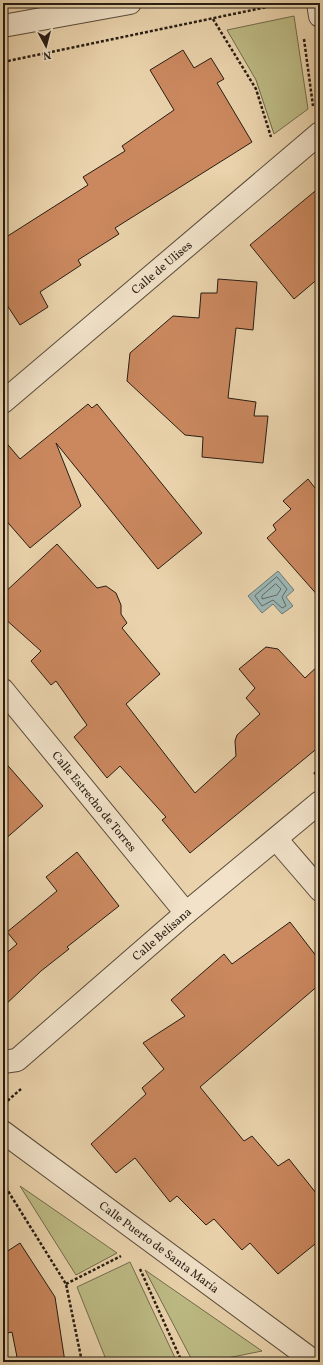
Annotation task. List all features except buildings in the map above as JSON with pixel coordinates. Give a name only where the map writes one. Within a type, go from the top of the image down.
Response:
[{"type":"street","points":[[3,26],[130,3]]},
{"type":"street","points":[[318,3],[320,16]]},
{"type":"street","name":"Calle de Ulises","points":[[3,402],[320,133]]},
{"type":"street","name":"Calle Estrecho de Torres","points":[[3,690],[186,913]]},
{"type":"street","name":"Calle Belisana","points":[[3,1062],[17,1060],[186,913],[320,802]]},
{"type":"street","points":[[276,839],[320,890]]},
{"type":"street","name":"Calle Puerto de Santa María","points":[[3,1132],[316,1362]]},
{"type":"path","points":[[3,62],[286,3]]},
{"type":"path","points":[[213,19],[256,89],[273,143]]},
{"type":"path","points":[[303,33],[314,107]]},
{"type":"path","points":[[308,779],[320,769]]},
{"type":"path","points":[[3,1183],[66,1284],[82,1362]]},
{"type":"path","points":[[66,1284],[125,1254]]},
{"type":"path","points":[[138,1264],[182,1362]]},
{"type":"shaded area","points":[[294,16],[308,109],[274,134],[256,80],[227,30]]},
{"type":"shaded area","points":[[20,1186],[117,1253],[76,1275]]},
{"type":"shaded area","points":[[130,1262],[177,1362],[107,1362],[77,1287]]},
{"type":"shaded area","points":[[145,1270],[262,1351],[208,1362],[193,1362]]},
{"type":"water","points":[[278,571],[294,590],[286,597],[293,606],[282,614],[273,604],[262,613],[248,596]]}]
